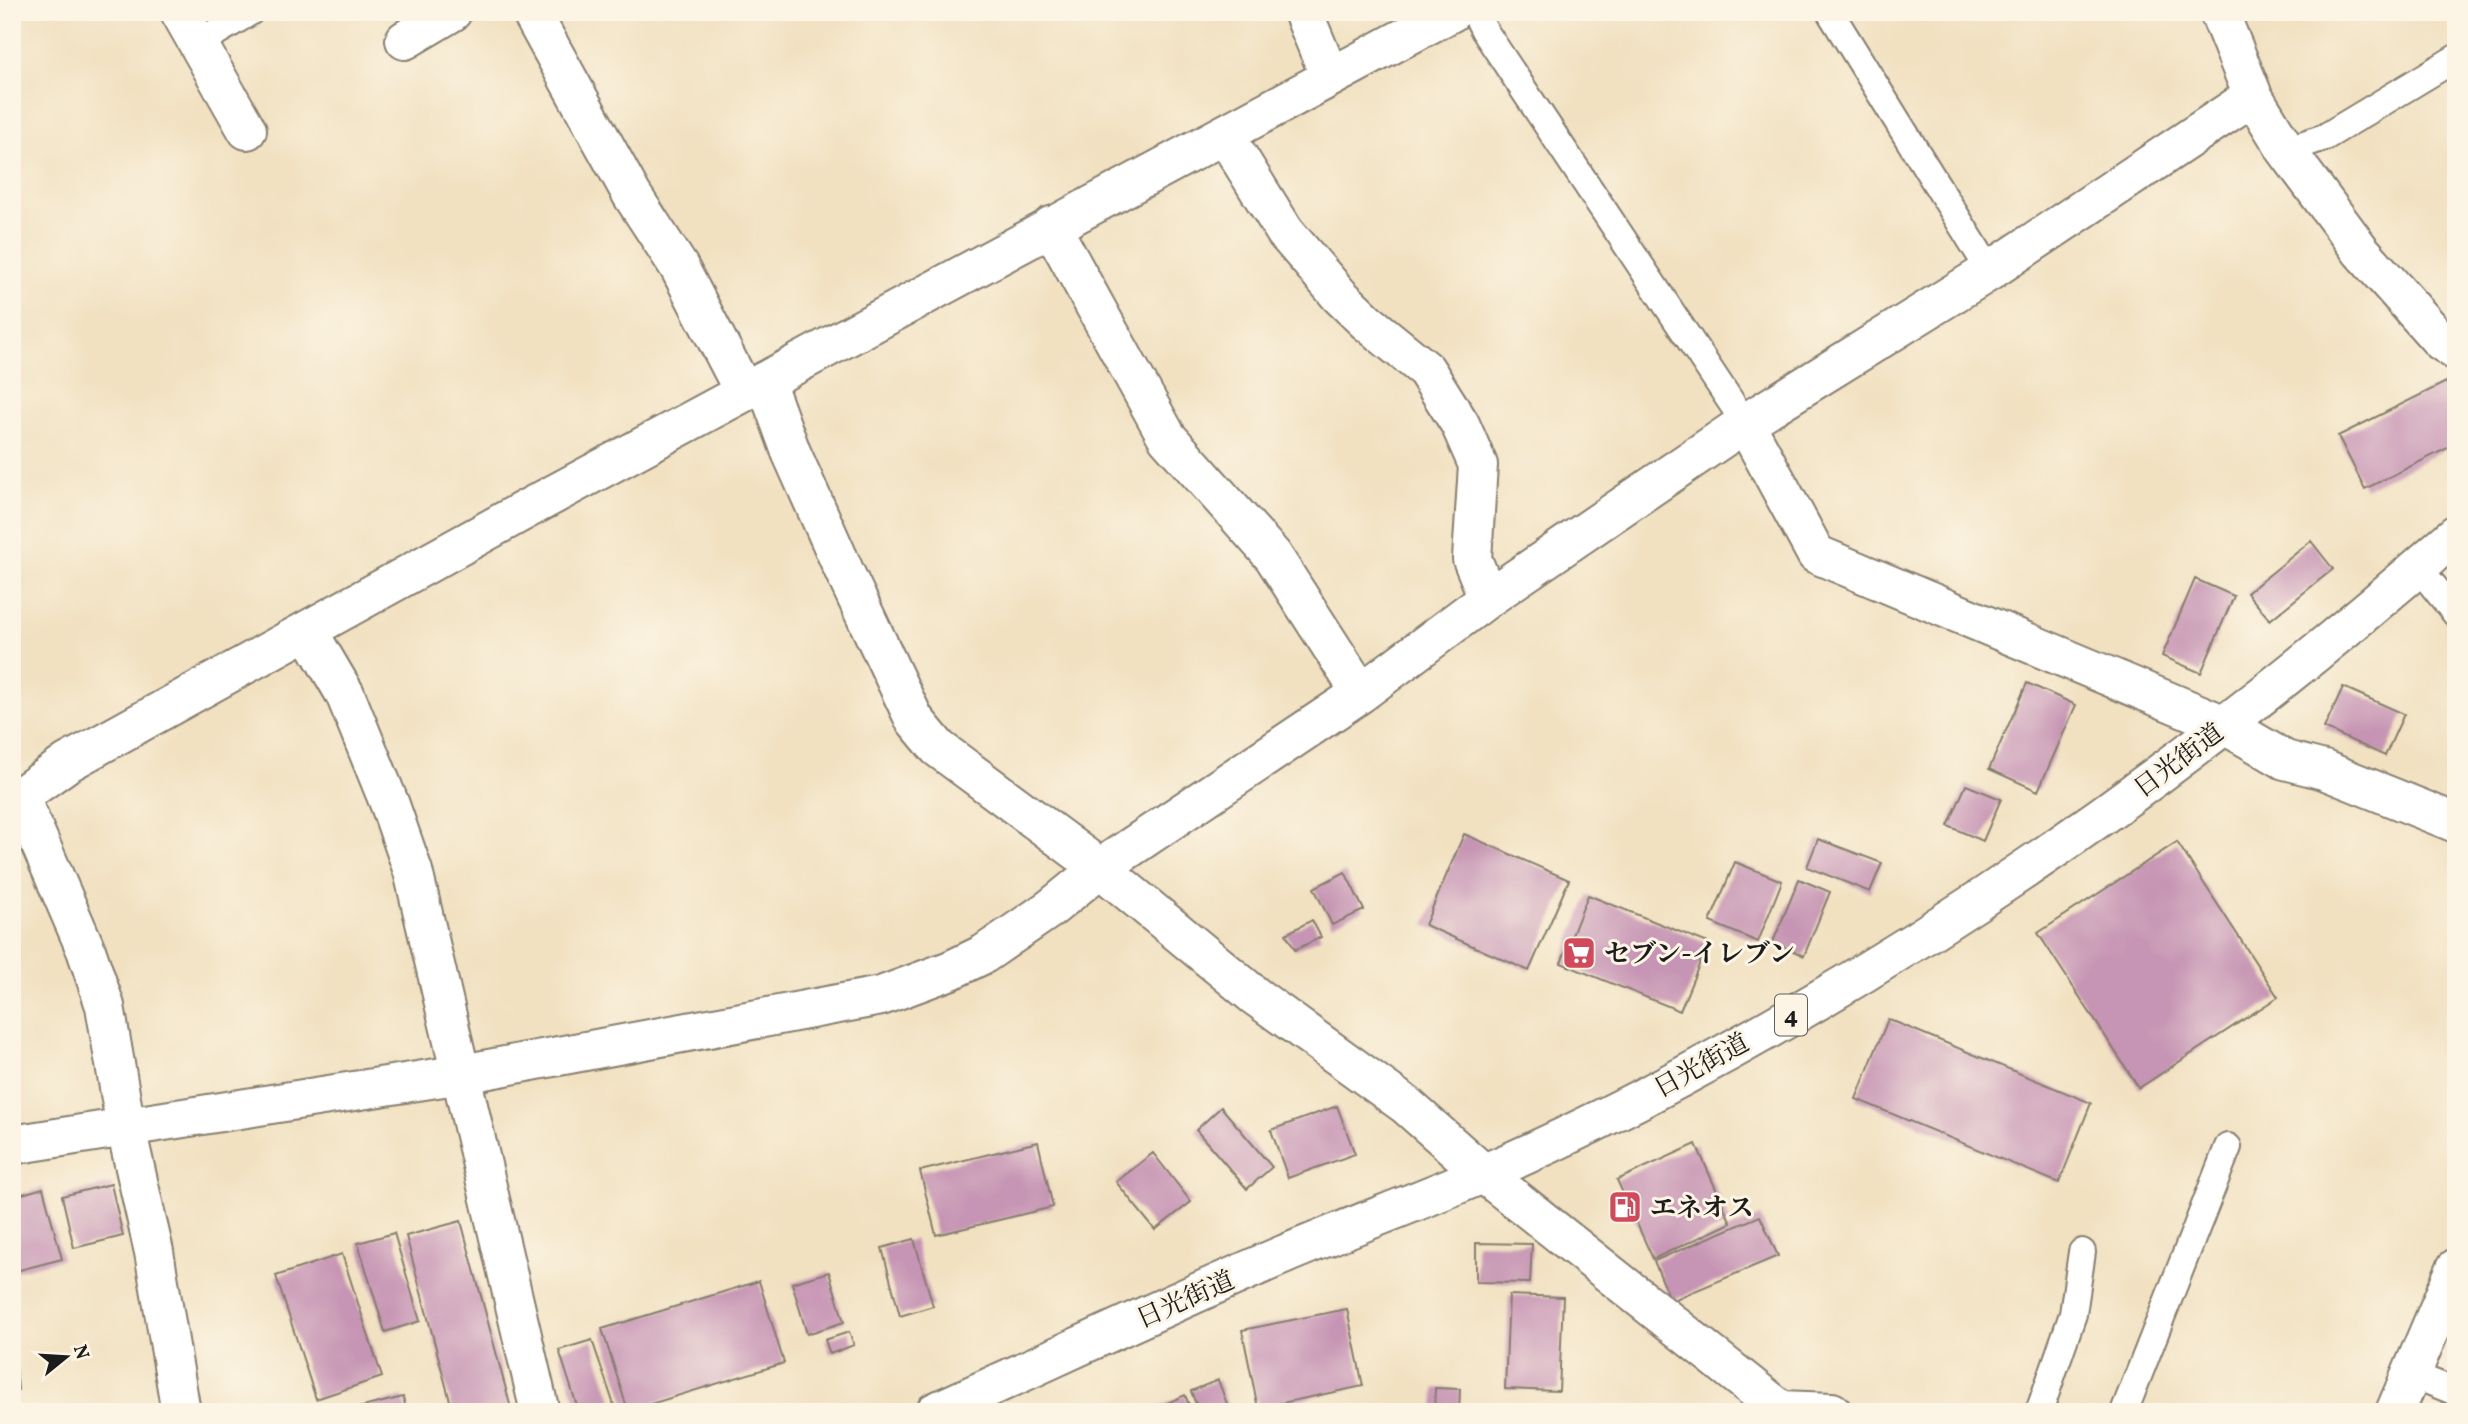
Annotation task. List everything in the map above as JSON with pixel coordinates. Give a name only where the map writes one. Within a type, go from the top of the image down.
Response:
[{"type":"main road","points":[[405,40],[452,12]]},
{"type":"main road","points":[[531,12],[632,195],[754,387],[791,452],[914,719],[938,748],[1100,867],[1255,996],[1406,1105],[1484,1174],[1781,1409],[1832,1412]]},
{"type":"main road","points":[[1303,12],[1330,77]]},
{"type":"main road","points":[[181,1412],[154,1252],[126,1128],[101,995],[86,950],[16,800],[66,763],[1051,226],[1226,135],[1452,12]]},
{"type":"main road","points":[[2219,12],[2253,96],[2286,150],[2361,251],[2441,341],[2456,351]]},
{"type":"main road","points":[[189,28],[247,130]]},
{"type":"main road","points":[[12,1145],[462,1074],[881,996],[951,970],[985,954],[1051,908],[1100,867],[1361,693],[1488,598],[1745,423],[1990,271],[2253,96]]},
{"type":"main road","points":[[1226,135],[1285,232],[1340,296],[1426,370],[1460,424],[1478,465],[1472,559],[1488,598]]},
{"type":"main road","points":[[1051,226],[1167,437],[1273,556],[1361,693]]},
{"type":"main road","points":[[1745,423],[1816,554],[2225,725],[2285,760],[2324,770],[2456,823]]},
{"type":"main road","name":"日光街道","points":[[935,1412],[1281,1256],[1484,1174],[1680,1078],[1888,956],[2016,875],[2160,775],[2225,725],[2456,534]]},
{"type":"main road","points":[[308,631],[345,694],[390,805],[413,871],[540,1412]]},
{"type":"main road","points":[[2395,1412],[2456,1268]]},
{"type":"lane","points":[[189,28],[250,12]]},
{"type":"lane","points":[[1475,12],[1484,30],[1745,423]]},
{"type":"lane","points":[[1830,12],[1990,271]]},
{"type":"lane","points":[[2286,150],[2325,137],[2456,58]]},
{"type":"lane","points":[[2418,567],[2456,614]]},
{"type":"lane","points":[[2124,1412],[2228,1147]]},
{"type":"lane","points":[[2039,1412],[2073,1314],[2082,1252]]},
{"type":"lane","points":[[2411,1374],[2456,1392]]},
{"type":"building","points":[[2446,382],[2456,400],[2456,444],[2365,489],[2338,436]]},
{"type":"building","points":[[2311,541],[2333,569],[2270,620],[2247,593]]},
{"type":"building","points":[[2195,579],[2234,596],[2201,673],[2162,656]]},
{"type":"building","points":[[2027,683],[2076,705],[2038,791],[1989,769]]},
{"type":"building","points":[[2343,687],[2404,714],[2385,756],[2324,728]]},
{"type":"building","points":[[1966,785],[2001,799],[1983,841],[1948,826]]},
{"type":"building","points":[[1464,834],[1569,880],[1529,971],[1425,925]]},
{"type":"building","points":[[1818,839],[1882,863],[1870,892],[1807,867]]},
{"type":"building","points":[[2177,842],[2278,997],[2139,1088],[2038,933]]},
{"type":"building","points":[[1735,862],[1782,881],[1758,942],[1710,922]]},
{"type":"building","points":[[1345,872],[1364,910],[1332,925],[1314,888]]},
{"type":"building","points":[[1799,879],[1830,892],[1804,956],[1773,942]]},
{"type":"building","points":[[1588,895],[1708,943],[1680,1011],[1561,963]]},
{"type":"building","points":[[1312,920],[1321,937],[1295,950],[1286,934]]},
{"type":"building","points":[[1888,1019],[2091,1103],[2059,1183],[1856,1099]]},
{"type":"building","points":[[1337,1106],[1355,1154],[1288,1178],[1271,1130]]},
{"type":"building","points":[[1221,1107],[1272,1167],[1247,1189],[1196,1130]]},
{"type":"building","points":[[1038,1142],[1053,1207],[936,1235],[920,1171]]},
{"type":"building","points":[[1696,1144],[1731,1223],[1653,1259],[1617,1180]]},
{"type":"building","points":[[1153,1153],[1191,1202],[1155,1230],[1116,1182]]},
{"type":"building","points":[[111,1184],[123,1236],[74,1248],[62,1196]]},
{"type":"building","points":[[43,1188],[62,1259],[12,1272],[12,1197]]},
{"type":"building","points":[[1760,1216],[1778,1256],[1671,1301],[1654,1261]]},
{"type":"building","points":[[461,1221],[512,1412],[453,1412],[406,1236]]},
{"type":"building","points":[[394,1233],[420,1321],[385,1332],[358,1243]]},
{"type":"building","points":[[914,1239],[933,1306],[900,1316],[882,1248]]},
{"type":"building","points":[[1476,1243],[1532,1244],[1530,1283],[1476,1282]]},
{"type":"building","points":[[342,1254],[382,1377],[316,1399],[276,1276]]},
{"type":"building","points":[[829,1272],[844,1322],[807,1334],[792,1283]]},
{"type":"building","points":[[759,1281],[784,1363],[628,1411],[602,1329]]},
{"type":"building","points":[[1509,1295],[1563,1297],[1559,1391],[1505,1389]]},
{"type":"building","points":[[1347,1309],[1363,1386],[1258,1408],[1242,1330]]},
{"type":"building","points":[[849,1332],[854,1345],[830,1354],[825,1340]]},
{"type":"building","points":[[592,1340],[615,1408],[605,1412],[579,1412],[559,1350]]},
{"type":"building","points":[[12,1345],[18,1390],[12,1391]]},
{"type":"building","points":[[1218,1380],[1230,1412],[1199,1412],[1191,1391]]},
{"type":"building","points":[[1435,1388],[1460,1389],[1459,1412],[1434,1412]]},
{"type":"building","points":[[1185,1395],[1192,1412],[1147,1412]]},
{"type":"building","points":[[403,1397],[407,1412],[346,1411]]},
{"type":"place","name":"セブン-イレブン","points":[[1579,953]]},
{"type":"place","name":"エネオス","points":[[1625,1207]]}]
